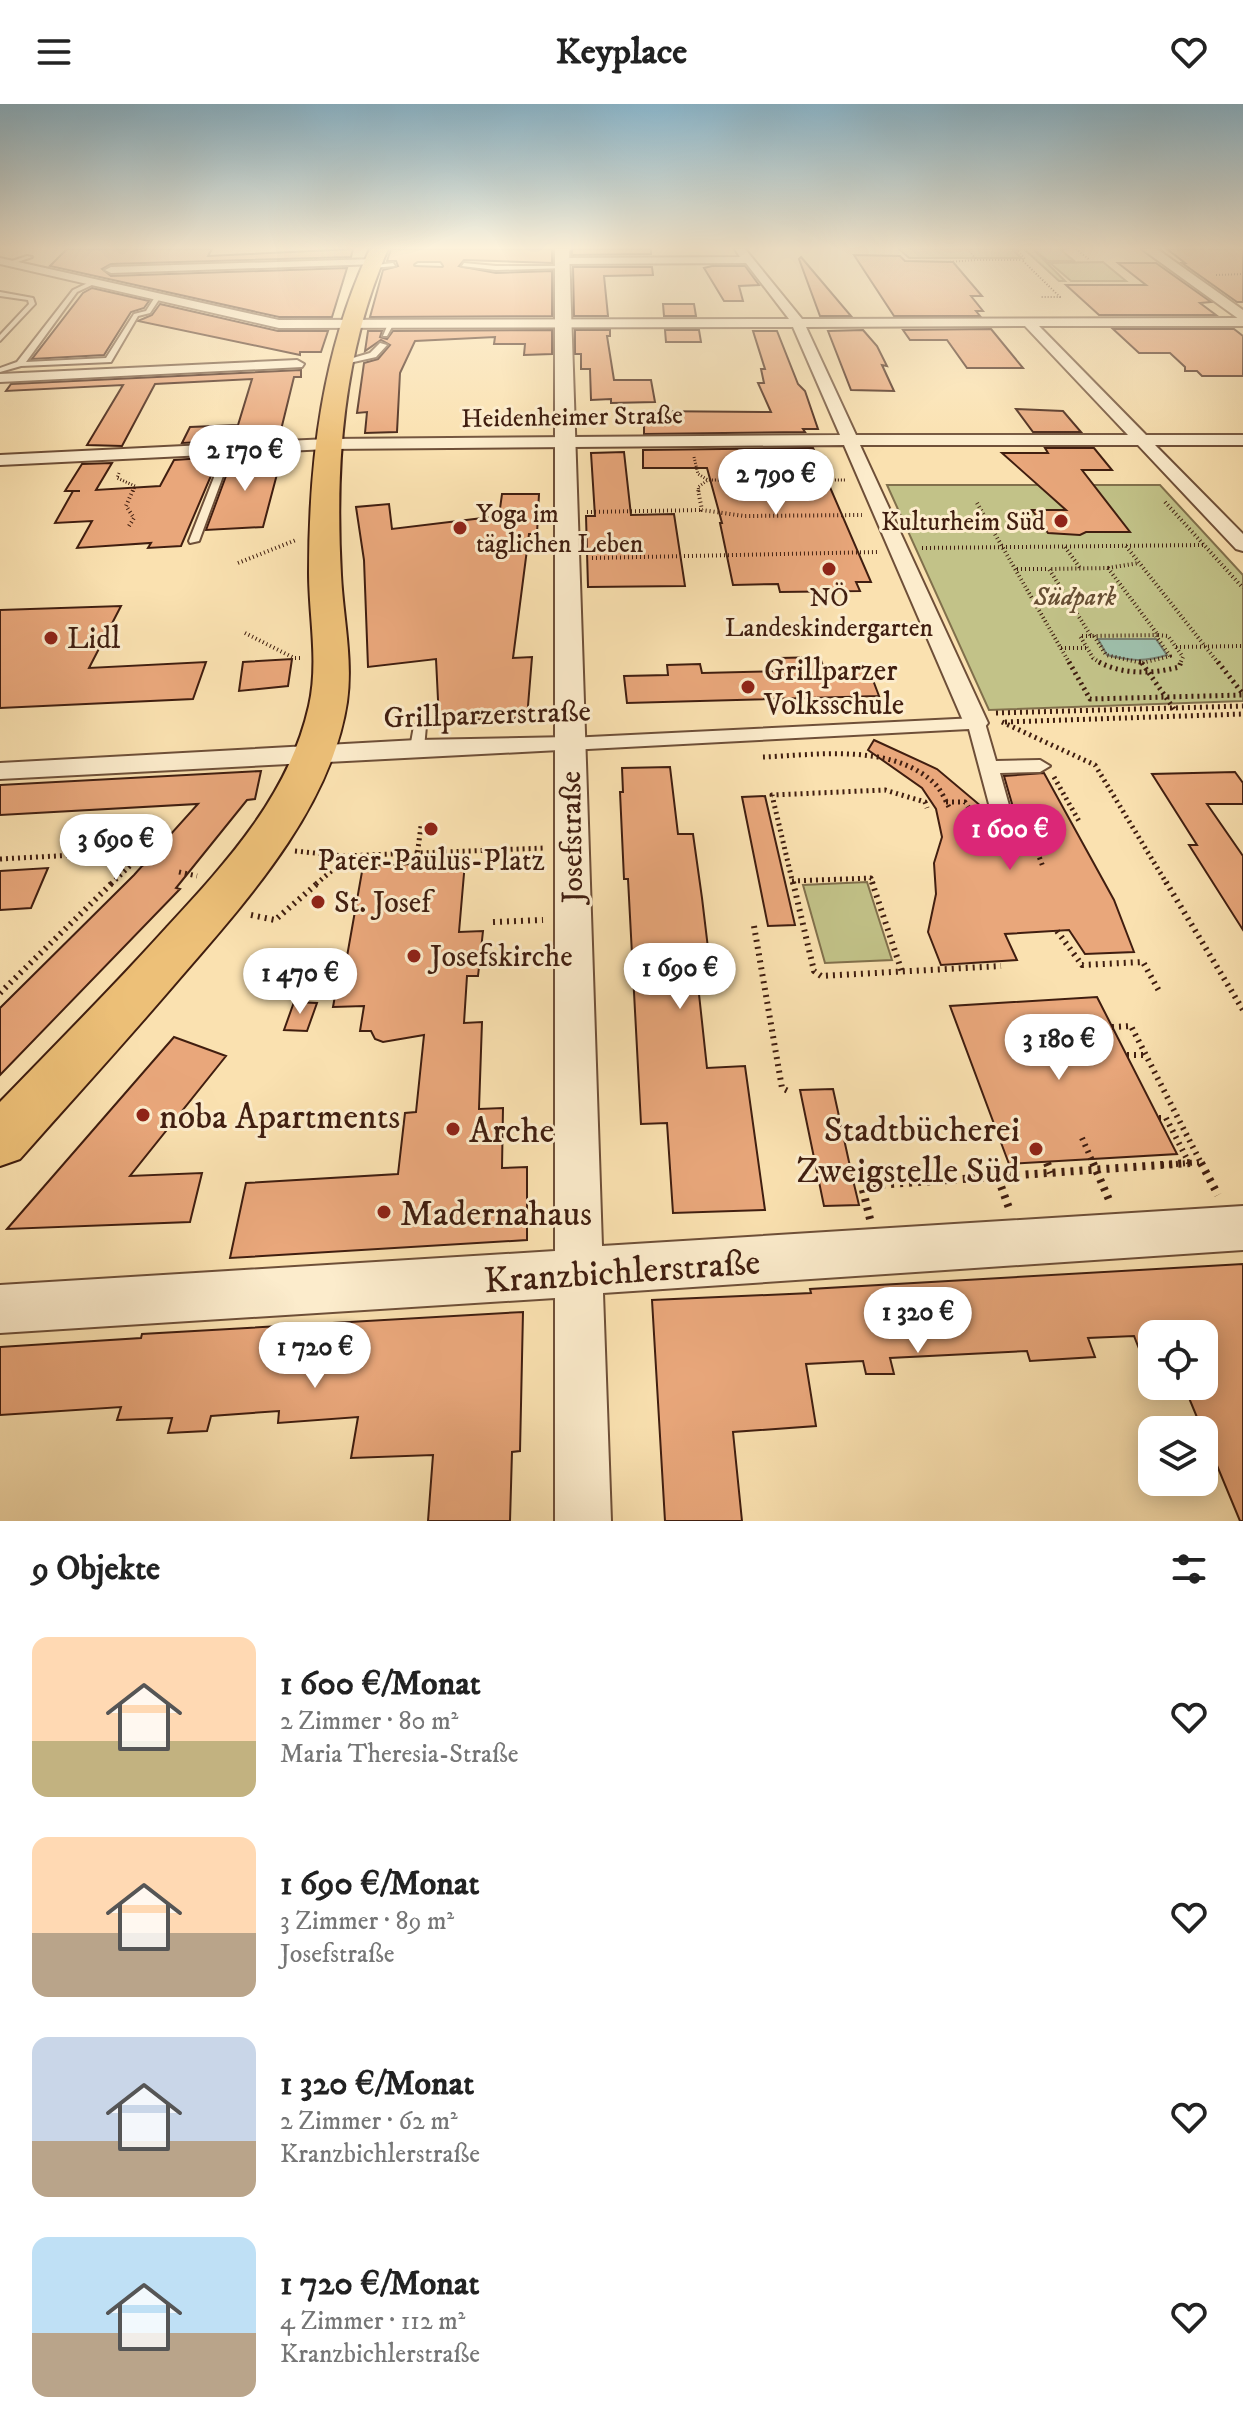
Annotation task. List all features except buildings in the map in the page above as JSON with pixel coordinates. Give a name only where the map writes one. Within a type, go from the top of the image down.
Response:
[{"type":"main road","points":[[0,1141],[170,957],[263,847],[291,803],[314,754],[329,705],[325,537],[328,444],[340,363],[353,315]]},
{"type":"street","points":[[233,315],[268,323],[350,325],[388,330],[561,324],[1243,320]]},
{"type":"street","name":"Josefstraße","points":[[561,315],[566,441],[583,1521]]},
{"type":"street","points":[[792,315],[974,719],[1007,834]]},
{"type":"street","points":[[1029,323],[1243,545]]},
{"type":"street","points":[[0,378],[297,364]]},
{"type":"street","name":"Heidenheimer Straße","points":[[0,460],[328,444],[690,440],[1243,440]]},
{"type":"street","name":"Grillparzerstraße","points":[[0,771],[408,746],[486,752],[974,719]]},
{"type":"street","points":[[988,767],[1040,766]]},
{"type":"street","name":"Kranzbichlerstraße","points":[[0,1309],[533,1277],[579,1271],[1239,1228]]},
{"type":"lane","points":[[0,339],[22,315]]},
{"type":"lane","points":[[20,364],[57,315]]},
{"type":"lane","points":[[0,370],[20,364],[108,360],[136,315]]},
{"type":"lane","points":[[340,363],[377,353],[383,345]]},
{"type":"lane","points":[[194,541],[229,449]]},
{"type":"path","points":[[690,440],[698,474],[708,480],[866,480]]},
{"type":"path","points":[[129,454],[117,478],[135,486],[126,506],[134,518],[129,526]]},
{"type":"path","points":[[702,510],[698,487],[708,480]]},
{"type":"path","points":[[1165,502],[1243,588]]},
{"type":"path","points":[[977,503],[1090,699],[1243,694]]},
{"type":"path","points":[[566,512],[702,510],[744,516],[882,514]]},
{"type":"path","points":[[238,563],[288,541],[325,537]]},
{"type":"path","points":[[922,548],[1204,545]]},
{"type":"path","points":[[1064,546],[1080,568]]},
{"type":"path","points":[[1126,546],[1243,694]]},
{"type":"path","points":[[567,558],[900,552]]},
{"type":"path","points":[[1016,569],[1108,568],[1139,563]]},
{"type":"path","points":[[1049,568],[1106,655],[1142,663],[1170,656],[1108,568]]},
{"type":"path","points":[[245,633],[294,658],[330,658]]},
{"type":"path","points":[[1157,635],[1168,636],[1183,657],[1179,667],[1149,672],[1131,671],[1096,661],[1080,636],[1092,636],[1157,635]]},
{"type":"path","points":[[1176,647],[1243,646]]},
{"type":"path","points":[[1061,648],[1087,648]]},
{"type":"path","points":[[1142,663],[1179,716]]},
{"type":"path","points":[[974,719],[1243,706]]},
{"type":"path","points":[[1243,714],[1002,722],[1095,765],[1243,1010]]},
{"type":"path","points":[[763,757],[883,759],[908,767],[935,784],[948,806],[965,802],[975,817]]},
{"type":"path","points":[[1040,766],[1048,766],[1080,823]]},
{"type":"path","points":[[927,808],[925,802],[885,790],[772,795],[814,971],[821,976],[1001,966]]},
{"type":"path","points":[[416,864],[421,826]]},
{"type":"path","points":[[1030,832],[1043,867]]},
{"type":"path","points":[[263,847],[343,856],[571,847]]},
{"type":"path","points":[[0,859],[94,854],[144,864]]},
{"type":"path","points":[[212,908],[275,920],[341,863],[343,856]]},
{"type":"path","points":[[0,993],[134,862]]},
{"type":"path","points":[[792,881],[871,878],[902,972]]},
{"type":"path","points":[[493,922],[572,918]]},
{"type":"path","points":[[754,926],[782,1088],[788,1091]]},
{"type":"path","points":[[1057,931],[1082,965],[1143,962],[1159,991]]},
{"type":"path","points":[[1112,1027],[1131,1026],[1239,1228]]},
{"type":"path","points":[[1127,1055],[1146,1055]]},
{"type":"path","points":[[1159,1118],[1166,1118],[1189,1163]]},
{"type":"path","points":[[1082,1138],[1125,1236]]},
{"type":"path","points":[[1047,1162],[1051,1173]]},
{"type":"path","points":[[878,1252],[862,1186],[1201,1162]]},
{"type":"green space","name":"Südpark","points":[[887,485],[1160,485],[1243,575],[1243,701],[989,710]]},
{"type":"green space","points":[[867,882],[892,960],[825,963],[803,885]]},
{"type":"shaded area","points":[[1098,639],[1156,639],[1167,655],[1144,660],[1115,657],[1107,655]]},
{"type":"place","name":"Kulturheim Süd","points":[[1061,521]]},
{"type":"place","name":"Yoga im täglichen Leben","points":[[460,528]]},
{"type":"place","name":"NÖ Landeskindergarten","points":[[829,569]]},
{"type":"place","name":"Lidl","points":[[51,638]]},
{"type":"place","name":"Grillparzer Volksschule","points":[[748,687]]},
{"type":"place","name":"Pater-Paulus-Platz","points":[[431,829]]},
{"type":"place","name":"St. Josef","points":[[318,902]]},
{"type":"place","name":"Josefskirche","points":[[414,956]]},
{"type":"place","name":"noba Apartments","points":[[143,1115]]},
{"type":"place","name":"Arche","points":[[453,1129]]},
{"type":"place","name":"Stadtbücherei Zweigstelle Süd","points":[[1036,1149]]},
{"type":"place","name":"Madernahaus","points":[[384,1212]]}]
